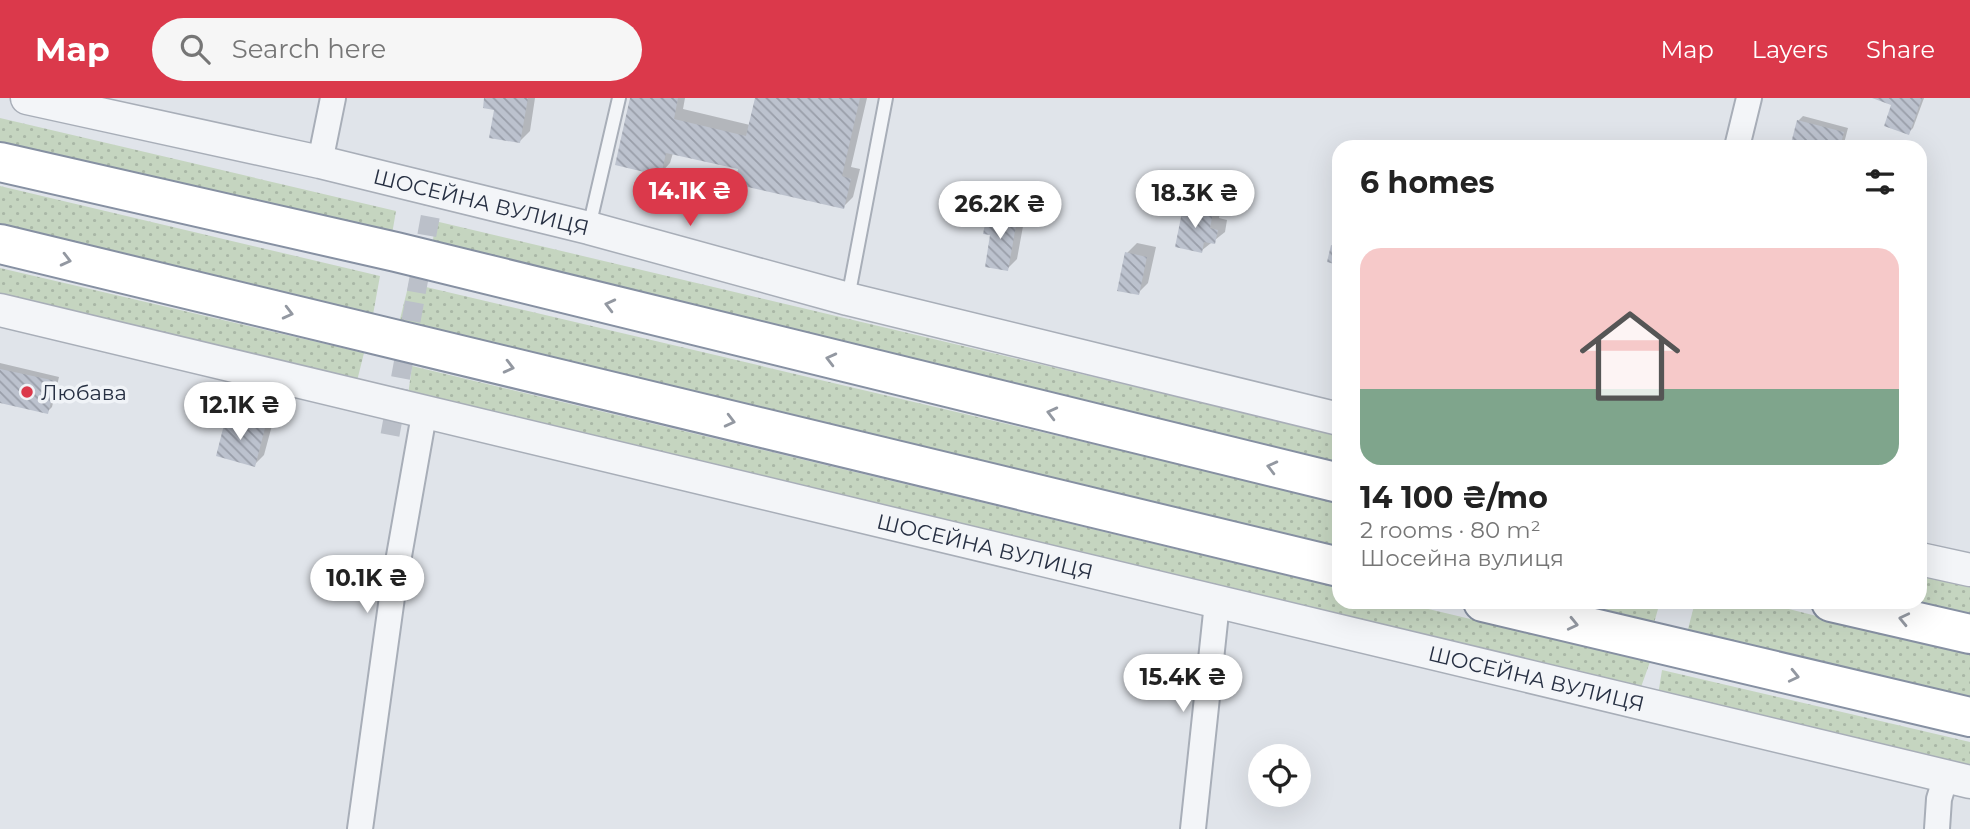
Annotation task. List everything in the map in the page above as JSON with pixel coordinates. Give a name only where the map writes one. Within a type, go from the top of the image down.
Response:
[{"type":"highway","points":[[0,162],[396,252],[1332,481]]},
{"type":"highway","points":[[0,244],[1332,566]]},
{"type":"highway","points":[[1513,609],[1970,717]]},
{"type":"highway","points":[[1861,609],[1970,634]]},
{"type":"street","name":"ШОСЕЙНА ВУЛИЦЯ","points":[[27,98],[320,162],[589,228],[848,299],[1332,417]]},
{"type":"street","points":[[320,162],[333,98]]},
{"type":"street","points":[[1739,140],[1748,98]]},
{"type":"street","name":"ШОСЕЙНА ВУЛИЦЯ","points":[[0,310],[425,409],[1217,603],[1958,779]]},
{"type":"street","points":[[360,829],[393,590],[425,409]]},
{"type":"street","points":[[1927,561],[1970,570]]},
{"type":"street","points":[[1194,829],[1217,603]]},
{"type":"street","points":[[1937,829],[1939,799],[1958,779]]},
{"type":"lane","points":[[589,228],[619,98]]},
{"type":"lane","points":[[848,299],[886,98]]},
{"type":"green space","points":[[0,118],[396,211],[391,240],[0,148]]},
{"type":"green space","points":[[0,186],[380,276],[372,320],[0,232]]},
{"type":"green space","points":[[435,221],[1332,433],[1332,465],[432,250]]},
{"type":"green space","points":[[0,268],[364,353],[356,385],[0,302]]},
{"type":"green space","points":[[409,283],[1332,500],[1332,547],[398,327]]},
{"type":"green space","points":[[412,366],[1332,586],[1332,609],[1428,609],[1650,662],[1641,687],[408,395]]},
{"type":"green space","points":[[1927,576],[1970,586],[1970,615],[1927,604]]},
{"type":"green space","points":[[1594,609],[1658,609],[1654,623]]},
{"type":"green space","points":[[1693,609],[1789,609],[1970,655],[1970,701],[1687,633]]},
{"type":"green space","points":[[1662,670],[1970,742],[1970,768],[1658,695]]},
{"type":"building","points":[[484,98],[528,98],[520,143],[489,138],[494,110],[483,108]]},
{"type":"building","points":[[630,98],[678,98],[674,119],[746,136],[755,98],[860,98],[842,176],[851,179],[844,209],[735,184],[738,169],[666,153],[661,176],[615,165]]},
{"type":"building","points":[[1872,98],[1922,98],[1909,135],[1884,126],[1891,105]]},
{"type":"building","points":[[1797,120],[1844,132],[1842,140],[1792,140]]},
{"type":"building","points":[[1183,207],[1213,213],[1210,228],[1218,230],[1215,244],[1204,242],[1202,253],[1175,247]]},
{"type":"building","points":[[987,214],[1017,220],[1008,271],[985,267],[990,235],[983,234]]},
{"type":"building","points":[[1331,245],[1332,245],[1332,263],[1327,262]]},
{"type":"building","points":[[1125,252],[1147,257],[1139,295],[1117,291]]},
{"type":"building","name":"Любава","points":[[0,369],[56,381],[48,414],[0,403]]},
{"type":"building","points":[[226,417],[265,428],[255,467],[216,456]]},
{"type":"tunnel","points":[[390,435],[437,180]]},
{"type":"place","name":"Любава","points":[[27,392]]}]
